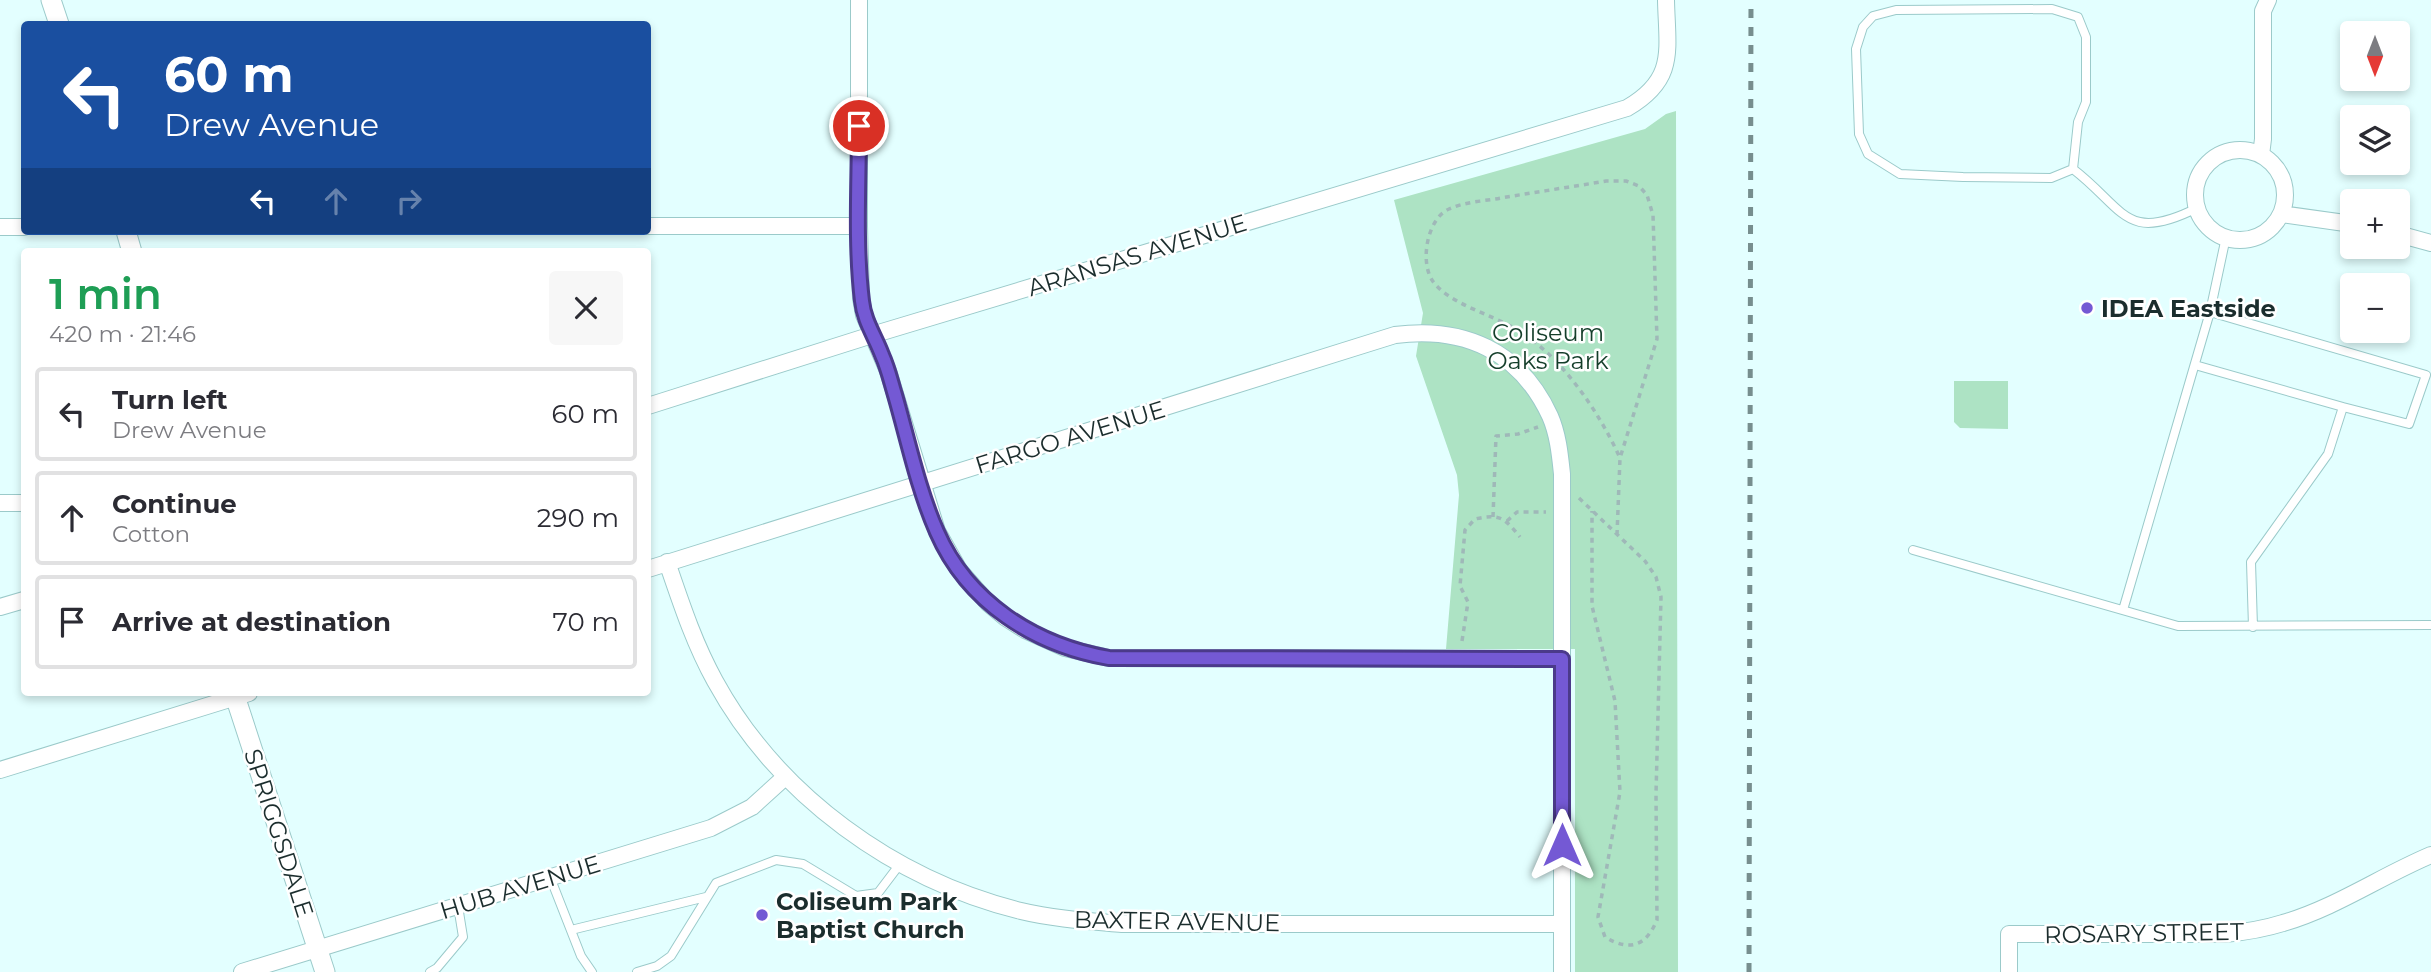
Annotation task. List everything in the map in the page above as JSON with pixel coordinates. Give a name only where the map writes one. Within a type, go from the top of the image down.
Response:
[{"type":"street","points":[[51,0],[58,21]]},
{"type":"street","points":[[859,0],[859,226],[864,316],[888,371],[937,531],[959,570],[997,611],[1025,630],[1065,648],[1087,654],[1131,659],[1562,659]]},
{"type":"street","name":"ARANSAS AVENUE","points":[[651,404],[1627,108],[1643,98],[1665,70],[1666,0]]},
{"type":"street","points":[[2261,155],[2263,11],[2268,0]]},
{"type":"street","points":[[2250,151],[2261,155],[2271,162],[2283,181],[2285,193],[2281,214],[2264,233],[2253,238],[2242,240],[2226,237],[2209,228],[2197,208],[2196,185],[2207,164],[2226,152],[2250,151]]},
{"type":"street","points":[[2281,214],[2340,221]]},
{"type":"street","points":[[651,226],[859,226]]},
{"type":"street","points":[[0,227],[21,227]]},
{"type":"street","points":[[2410,237],[2431,243]]},
{"type":"street","name":"FARGO AVENUE","points":[[651,568],[1395,335],[1420,332],[1450,334],[1474,341],[1493,350],[1512,364],[1535,390],[1551,418],[1559,448],[1562,474],[1562,972]]},
{"type":"street","points":[[0,503],[21,503]]},
{"type":"street","name":"BAXTER AVENUE","points":[[667,562],[693,636],[715,681],[741,724],[785,777],[843,827],[900,864],[975,898],[1023,912],[1122,924],[1562,924]]},
{"type":"street","points":[[0,607],[21,601]]},
{"type":"street","points":[[0,770],[234,696]]},
{"type":"street","name":"SPRIGGSDALE","points":[[241,696],[325,972]]},
{"type":"street","name":"HUB AVENUE","points":[[242,972],[711,828],[752,807],[785,777]]},
{"type":"street","name":"ROSARY STREET","points":[[2009,972],[2009,934],[2214,934],[2256,931],[2315,911],[2431,855]]},
{"type":"lane","points":[[2052,9],[2078,17],[2086,37],[2086,102],[2078,122],[2073,169],[2051,178],[1900,173],[1868,154],[1858,134],[1856,48],[1863,27],[1873,16],[1896,10],[2052,9]]},
{"type":"lane","points":[[2073,169],[2097,187],[2124,216],[2142,224],[2171,221],[2197,208]]},
{"type":"lane","points":[[2123,610],[2210,313],[2226,237]]},
{"type":"lane","points":[[2195,365],[2410,424],[2426,375],[2210,313]]},
{"type":"lane","points":[[2253,627],[2250,562],[2328,454],[2343,407]]},
{"type":"lane","points":[[1913,550],[2178,626],[2431,625]]},
{"type":"lane","points":[[637,972],[657,966],[671,956],[716,883],[776,860],[803,864],[856,896],[878,893],[900,864]]},
{"type":"lane","points":[[550,877],[581,956],[592,972]]},
{"type":"lane","points":[[571,930],[706,897]]},
{"type":"lane","points":[[430,972],[437,968],[463,937],[458,906]]},
{"type":"path","points":[[1618,535],[1620,458],[1657,339],[1653,215],[1647,195],[1639,186],[1626,181],[1606,181],[1447,209],[1436,221],[1426,243],[1427,271],[1434,282],[1447,295],[1516,329],[1537,345],[1572,379],[1620,458]]},
{"type":"path","points":[[1493,517],[1496,436],[1518,434],[1538,427]]},
{"type":"path","points":[[1577,496],[1646,561],[1656,578],[1661,597],[1656,794],[1657,919],[1652,930],[1641,942],[1629,946],[1605,937],[1598,917],[1619,792],[1615,701],[1592,606],[1592,511]]},
{"type":"path","points":[[1507,521],[1517,512],[1549,512]]},
{"type":"path","points":[[1462,647],[1468,602],[1460,586],[1465,530],[1475,519],[1500,517],[1507,521],[1520,537]]},
{"type":"green space","name":"Coliseum Oaks Park","points":[[1676,111],[1678,972],[1575,972],[1575,649],[1446,649],[1459,495],[1457,475],[1416,356],[1423,313],[1394,200],[1645,129],[1666,114]]},
{"type":"green space","points":[[1954,381],[2008,381],[2008,429],[1960,428],[1954,422]]},
{"type":"railway","points":[[1749,972],[1751,0]]},
{"type":"place","name":"IDEA Eastside","points":[[2087,308]]},
{"type":"place","name":"Coliseum Park Baptist Church","points":[[762,915]]},
{"type":"route","points":[[859,126],[859,226],[864,316],[888,371],[937,531],[959,570],[973,587],[1006,618],[1044,640],[1065,648],[1109,658],[1562,659],[1562,845]]}]
